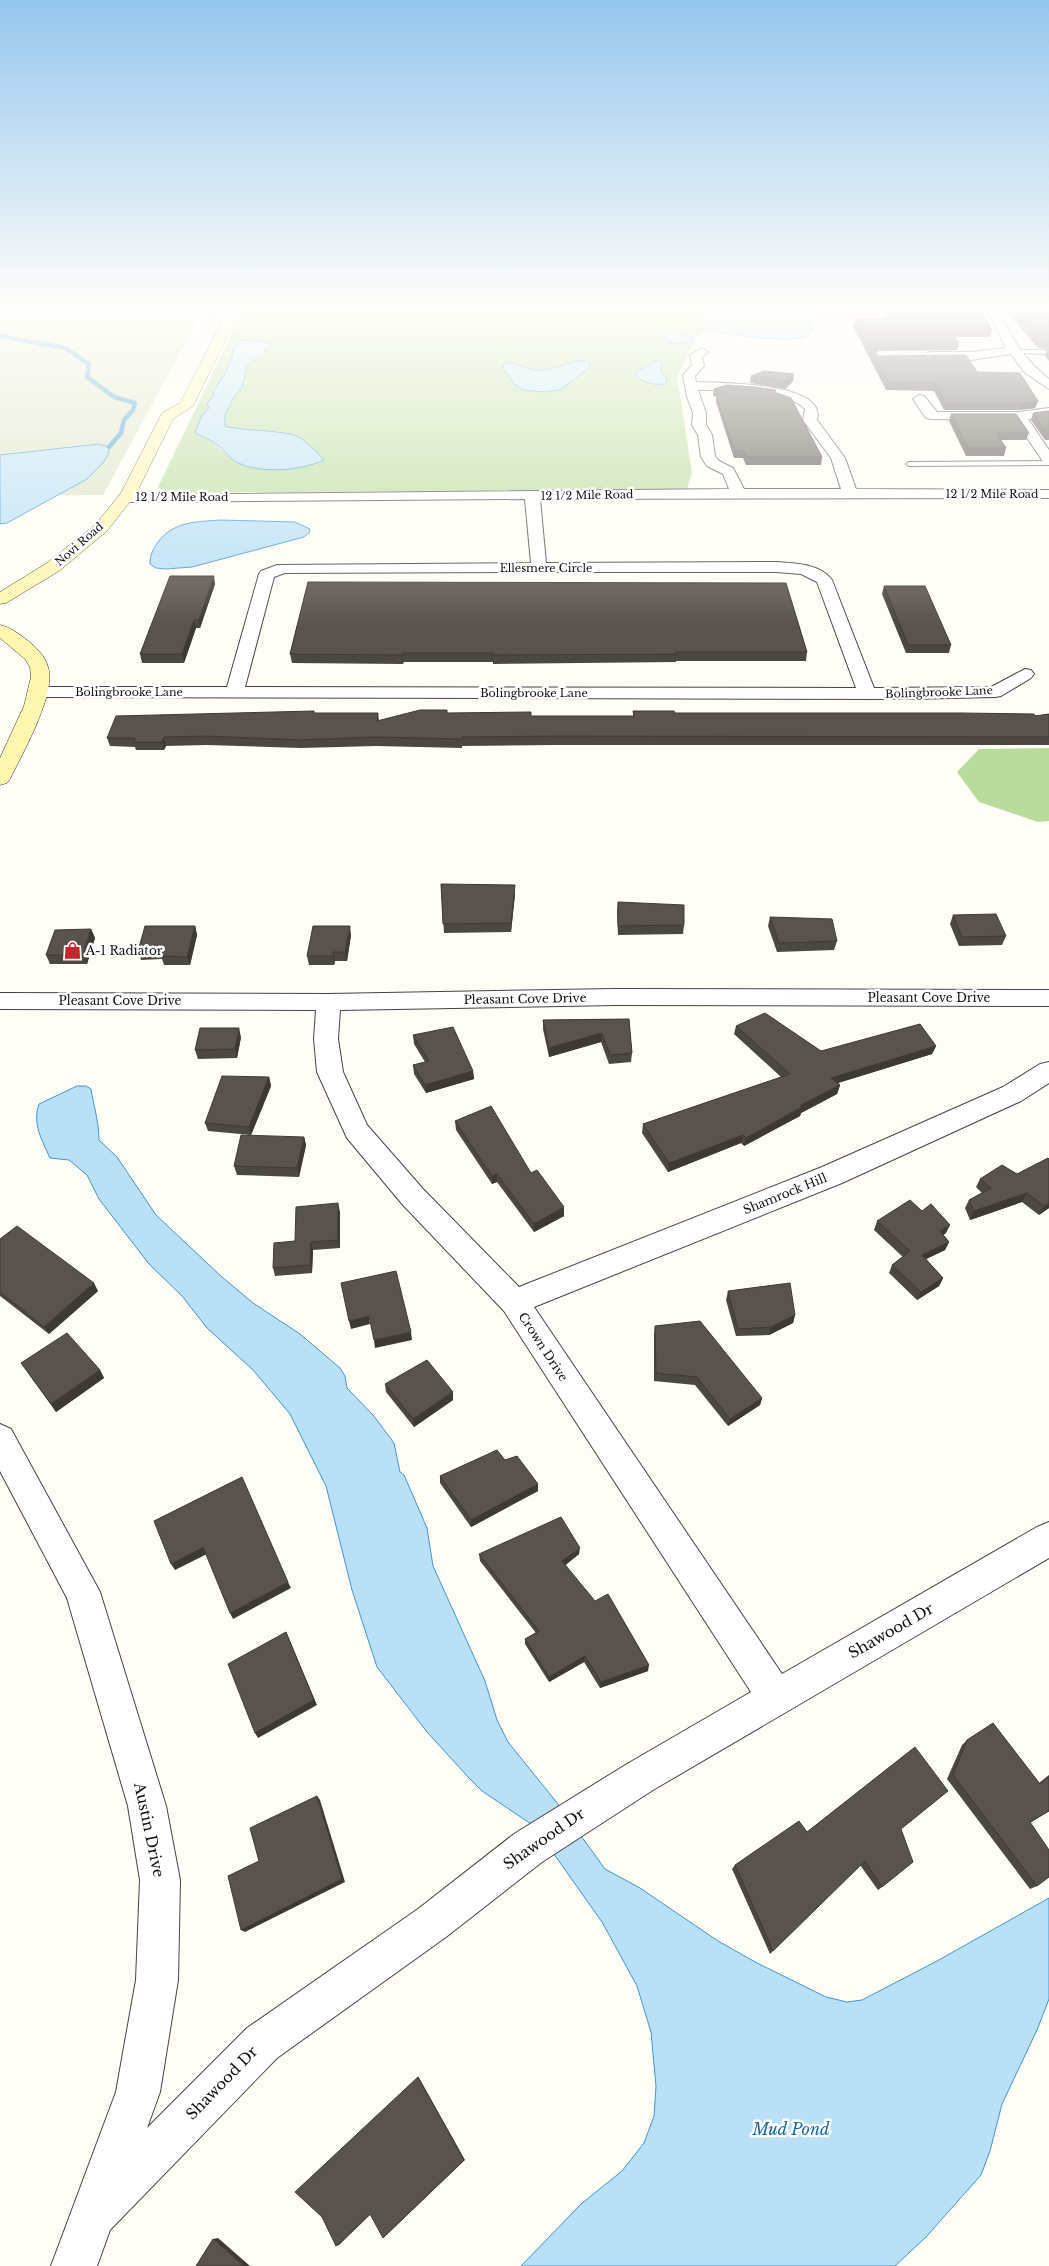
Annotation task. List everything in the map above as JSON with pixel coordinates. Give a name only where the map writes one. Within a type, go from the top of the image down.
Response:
[{"type":"main road","name":"Novi Road","points":[[0,599],[53,567],[101,528],[125,498],[167,416]]},
{"type":"main road","points":[[0,630],[19,643],[34,657],[40,670],[38,692],[0,779]]},
{"type":"street","points":[[701,416],[699,425],[707,438],[705,449],[709,477],[728,471],[738,493]]},
{"type":"street","points":[[811,416],[810,420],[838,458],[850,493]]},
{"type":"street","points":[[934,416],[1019,416],[1049,462]]},
{"type":"street","name":"12 1/2 Mile Road","points":[[125,498],[532,495],[709,477],[738,493],[1049,494]]},
{"type":"street","points":[[532,495],[539,568]]},
{"type":"street","name":"Ellesmere Circle","points":[[234,692],[267,574],[283,568],[776,567],[799,568],[814,572],[824,580],[867,694]]},
{"type":"street","name":"Bolingbrooke Lane","points":[[38,692],[867,694],[995,692],[1025,674]]},
{"type":"street","name":"Pleasant Cove Drive","points":[[0,1001],[328,1002],[615,997],[1049,998]]},
{"type":"street","name":"Crown Drive","points":[[328,1002],[326,1039],[330,1072],[356,1132],[413,1197],[514,1302],[776,1698]]},
{"type":"street","name":"Shamrock Hill","points":[[514,1302],[832,1175],[1012,1094],[1049,1071]]},
{"type":"street","name":"Austin Drive","points":[[0,1439],[83,1592],[146,1806],[160,1880],[157,1980],[138,2092],[74,2266]]},
{"type":"street","name":"Shawood Dr","points":[[94,2214],[262,2043],[432,1924],[528,1848],[578,1815],[1049,1539]]},
{"type":"lane","points":[[909,464],[1049,462]]},
{"type":"green space","points":[[0,416],[146,416],[103,495],[0,496]]},
{"type":"green space","points":[[192,416],[204,416],[195,433],[210,440],[233,460],[317,453],[300,440],[285,433],[246,430],[225,426],[225,416],[683,416],[692,473],[687,489],[165,493],[158,487]]},
{"type":"green space","points":[[1049,748],[1049,821],[1038,822],[979,802],[957,772],[979,749]]},
{"type":"water","points":[[202,416],[225,416],[225,426],[296,436],[308,444],[324,460],[291,469],[253,468],[233,460],[216,444],[195,433]]},
{"type":"water","points":[[99,444],[109,447],[108,455],[103,463],[87,479],[7,523],[0,524],[0,455]]},
{"type":"water","points":[[220,520],[295,522],[310,529],[309,533],[304,537],[192,567],[166,569],[156,568],[150,564],[151,555],[158,542],[171,530],[186,524]]},
{"type":"water","name":"Mud Pond","points":[[77,1086],[86,1086],[91,1089],[99,1140],[117,1157],[156,1215],[222,1277],[253,1303],[300,1334],[340,1368],[345,1376],[347,1388],[373,1415],[394,1443],[400,1472],[404,1475],[427,1528],[433,1566],[485,1681],[497,1720],[508,1742],[558,1804],[605,1869],[640,1888],[718,1941],[757,1963],[826,1997],[847,2002],[862,2000],[937,1961],[1049,1898],[1049,1999],[1037,2030],[1002,2104],[990,2151],[981,2175],[926,2237],[895,2266],[521,2266],[581,2204],[622,2171],[644,2143],[654,2116],[656,2086],[651,2032],[637,1986],[602,1922],[534,1826],[482,1791],[468,1777],[427,1732],[377,1667],[352,1590],[326,1486],[290,1414],[253,1370],[207,1328],[182,1296],[149,1264],[99,1199],[87,1175],[69,1160],[50,1158],[37,1125],[39,1104]]},
{"type":"building","points":[[723,416],[800,416],[822,457],[747,457],[744,451],[735,451]]},
{"type":"building","points":[[952,416],[1017,416],[1029,433],[996,433],[1006,448],[968,448]]},
{"type":"building","points":[[1035,416],[1049,416],[1049,433],[1047,433]]},
{"type":"building","points":[[170,576],[214,576],[199,620],[194,620],[182,654],[140,654]]},
{"type":"building","points":[[308,582],[786,583],[807,652],[493,655],[493,653],[403,653],[403,655],[290,654]]},
{"type":"building","points":[[884,586],[925,586],[951,645],[908,645]]},
{"type":"building","points":[[420,710],[447,710],[447,713],[531,712],[531,716],[634,716],[633,711],[674,711],[675,713],[961,713],[1034,714],[1035,716],[1049,714],[1049,737],[556,736],[462,737],[462,739],[375,737],[300,740],[205,736],[164,737],[162,742],[134,742],[135,738],[107,738],[116,716],[314,711],[314,713],[378,713],[377,721]]},
{"type":"building","points":[[441,884],[515,885],[511,923],[443,924]]},
{"type":"building","points":[[618,902],[684,905],[684,925],[618,926]]},
{"type":"building","points":[[996,914],[1006,936],[962,937],[953,915]]},
{"type":"building","points":[[770,917],[832,919],[837,941],[779,943]]},
{"type":"building","points":[[145,926],[195,926],[187,957],[161,956],[162,951],[138,951]]},
{"type":"building","points":[[313,926],[350,926],[345,952],[333,952],[333,956],[307,956]]},
{"type":"building","points":[[91,929],[83,955],[46,955],[55,930]]},
{"type":"building","points":[[765,1013],[821,1051],[920,1024],[936,1046],[831,1078],[840,1085],[801,1105],[802,1107],[746,1138],[743,1135],[669,1163],[643,1124],[790,1074],[736,1026]]},
{"type":"building","points":[[629,1019],[632,1053],[610,1055],[602,1033],[549,1048],[543,1020]]},
{"type":"building","points":[[453,1027],[473,1071],[425,1085],[413,1065],[429,1061],[413,1035]]},
{"type":"building","points":[[200,1028],[239,1028],[235,1049],[195,1050]]},
{"type":"building","points":[[222,1076],[269,1077],[249,1127],[205,1123]]},
{"type":"building","points":[[491,1106],[531,1173],[537,1170],[564,1207],[534,1224],[497,1174],[492,1176],[455,1121]]},
{"type":"building","points":[[241,1135],[304,1137],[297,1168],[234,1166]]},
{"type":"building","points":[[1048,1158],[1049,1203],[1044,1206],[1027,1193],[974,1211],[969,1200],[991,1188],[980,1179],[1002,1165],[1017,1174]]},
{"type":"building","points":[[910,1200],[922,1211],[931,1204],[950,1225],[940,1231],[949,1242],[922,1255],[943,1278],[921,1292],[892,1265],[910,1251],[877,1221]]},
{"type":"building","points":[[338,1203],[338,1240],[311,1242],[310,1265],[273,1268],[274,1243],[295,1241],[296,1207]]},
{"type":"building","points":[[17,1226],[94,1283],[44,1327],[0,1292],[0,1239]]},
{"type":"building","points":[[396,1271],[411,1332],[374,1340],[369,1316],[349,1321],[341,1283]]},
{"type":"building","points":[[790,1283],[795,1315],[771,1327],[738,1329],[728,1291]]},
{"type":"building","points":[[700,1321],[762,1398],[730,1419],[697,1377],[656,1373],[655,1326]]},
{"type":"building","points":[[67,1333],[100,1370],[51,1404],[21,1363]]},
{"type":"building","points":[[427,1360],[453,1392],[413,1419],[385,1384]]},
{"type":"building","points":[[497,1450],[505,1460],[517,1456],[538,1484],[471,1520],[440,1476]]},
{"type":"building","points":[[242,1477],[288,1582],[230,1613],[203,1547],[171,1564],[154,1521]]},
{"type":"building","points":[[561,1517],[580,1548],[562,1561],[595,1601],[608,1594],[649,1665],[601,1682],[585,1656],[549,1677],[525,1639],[539,1631],[479,1554]]},
{"type":"building","points":[[286,1632],[314,1700],[255,1733],[228,1664]]},
{"type":"building","points":[[993,1723],[1040,1784],[1049,1776],[1049,1811],[1030,1822],[1049,1850],[1049,1877],[1037,1886],[953,1775],[967,1740]]},
{"type":"building","points":[[915,1747],[948,1791],[901,1829],[913,1862],[882,1887],[865,1861],[773,1951],[735,1865],[799,1821],[807,1832]]},
{"type":"building","points":[[317,1796],[342,1879],[241,1930],[228,1876],[259,1861],[250,1828]]},
{"type":"building","points":[[418,2077],[464,2160],[383,2238],[370,2214],[336,2246],[322,2217],[295,2192]]},
{"type":"building","points":[[213,2239],[244,2266],[196,2266]]},
{"type":"waterway","points":[[109,447],[121,433],[124,420],[128,416]]},
{"type":"place","name":"A-1 Radiator","points":[[72,951]]}]
